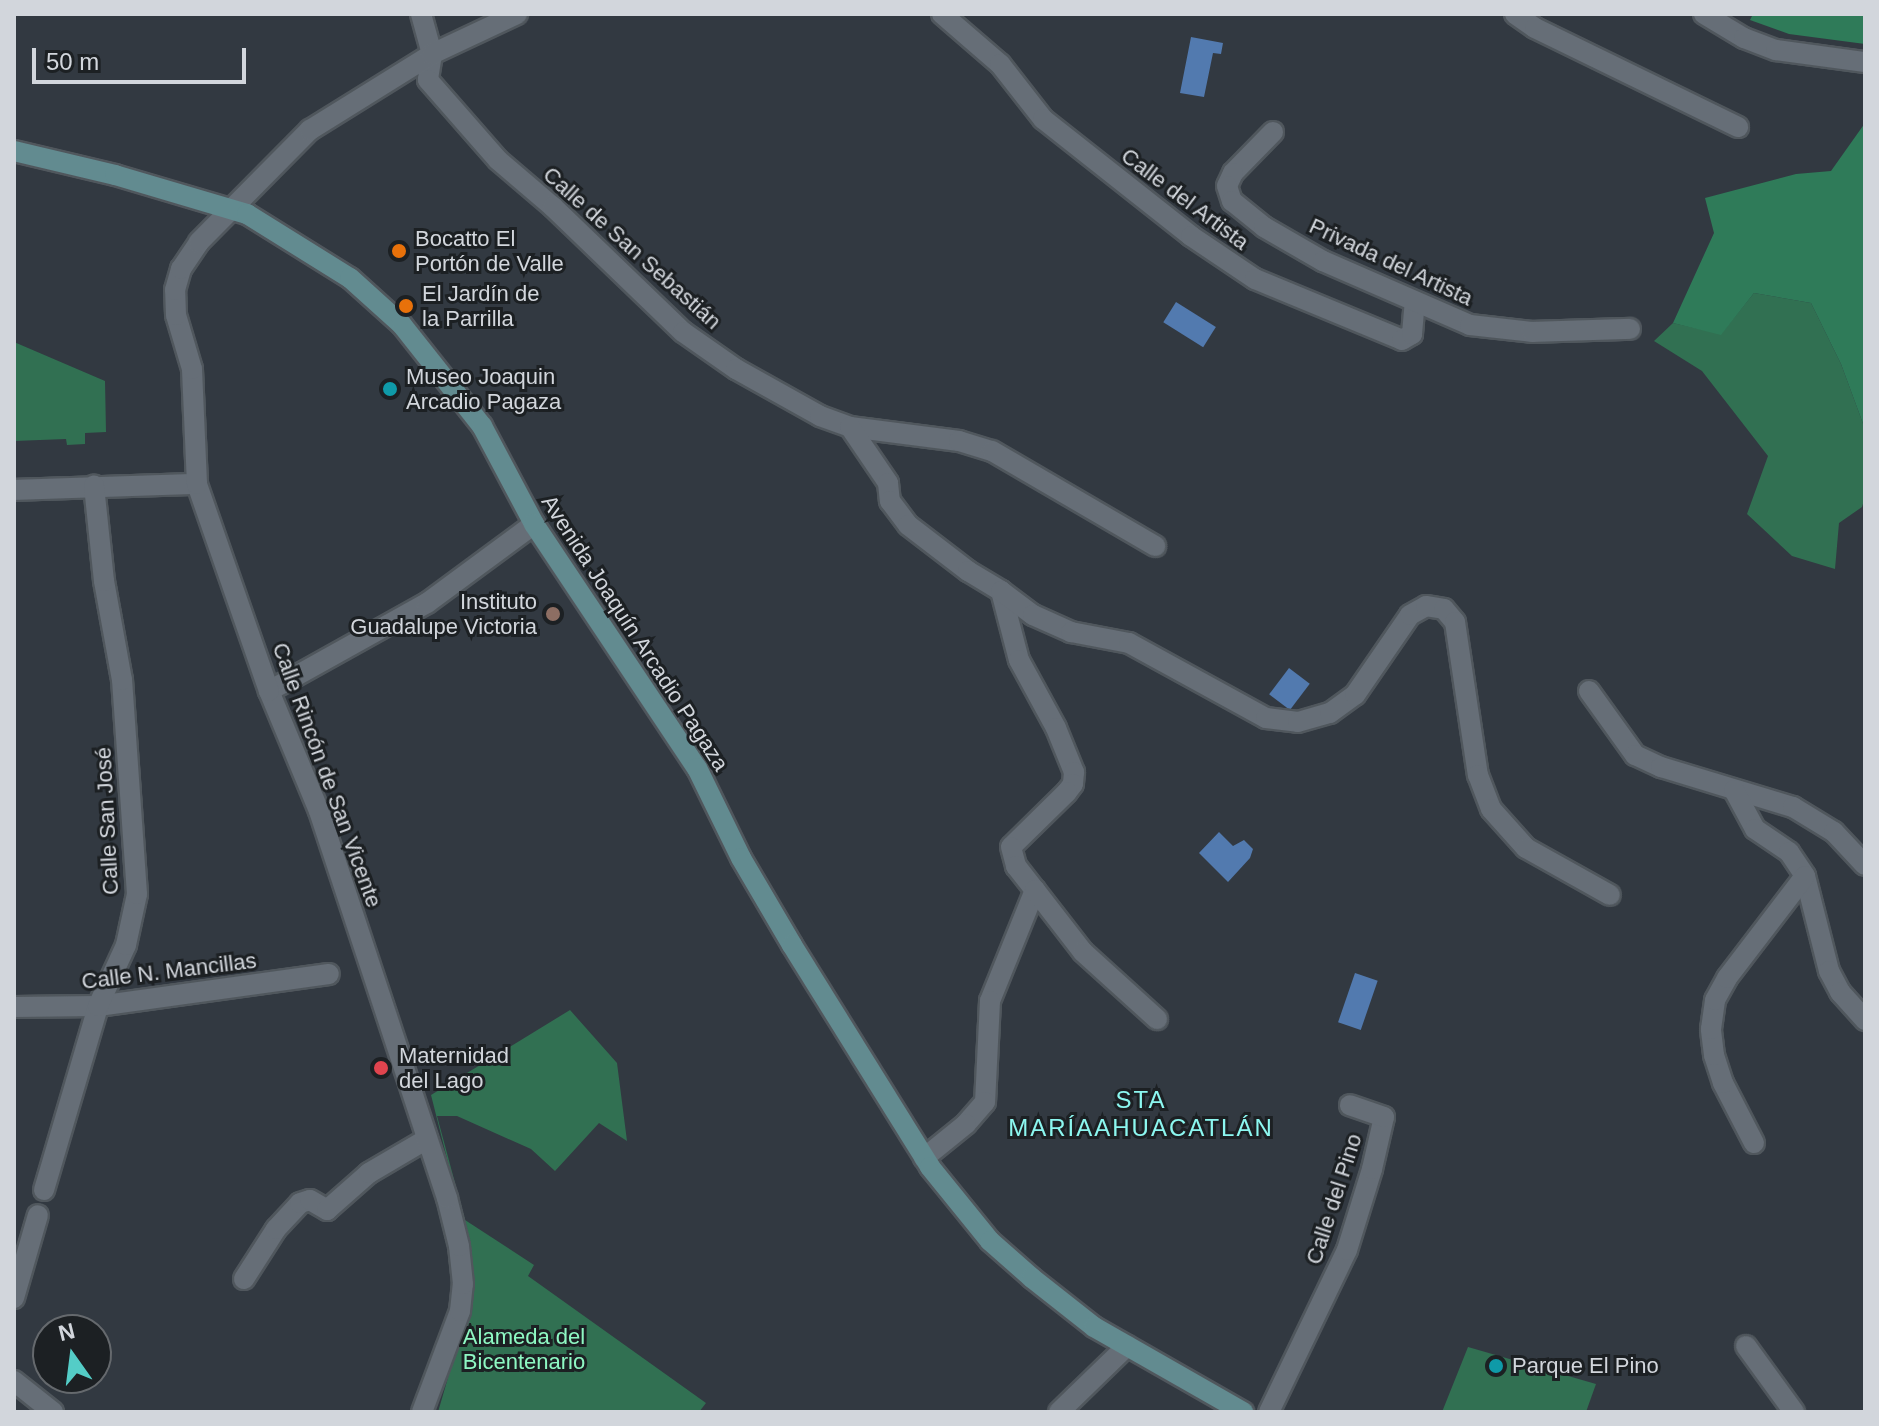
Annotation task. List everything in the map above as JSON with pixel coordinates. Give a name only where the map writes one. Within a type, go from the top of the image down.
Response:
[{"type":"street","name":"Calle de San Sebastián","points":[[421,14],[432,54],[428,80],[498,160],[553,207],[683,332],[736,369],[820,416],[850,427],[976,444],[1155,546]]},
{"type":"street","name":"Calle Rincón de San Vicente","points":[[422,1412],[460,1311],[463,1284],[453,1222],[319,811],[269,691],[197,484],[192,369],[176,315],[175,290],[181,269],[228,209],[310,130],[432,54],[517,14]]},
{"type":"street","name":"Calle del Artista","points":[[942,14],[1000,64],[1043,119],[1179,226],[1255,279],[1402,340],[1412,334],[1415,302]]},
{"type":"street","points":[[1515,14],[1535,28],[1738,127]]},
{"type":"street","points":[[1704,14],[1744,38],[1776,50],[1865,62]]},
{"type":"street","name":"Privada del Artista","points":[[1273,132],[1233,173],[1227,186],[1232,201],[1264,227],[1323,261],[1459,321],[1495,330],[1630,329]]},
{"type":"street","name":"Avenida Joaquín Arcadio Pagaza","points":[[14,151],[115,175],[247,214],[350,278],[402,325],[468,403],[534,524],[697,768],[770,908],[924,1158],[990,1241],[1094,1327],[1243,1412]]},
{"type":"street","points":[[850,427],[888,483],[890,501],[908,525],[968,571],[1033,615],[1071,632],[1129,643],[1266,718],[1298,722],[1330,713],[1355,695],[1410,615],[1426,606],[1444,609],[1455,622],[1478,775],[1491,809],[1526,848],[1610,895]]},
{"type":"street","points":[[14,490],[197,484]]},
{"type":"street","name":"Calle San José","points":[[44,1190],[98,1006],[126,945],[134,913],[137,877],[122,680],[102,571],[94,486]]},
{"type":"street","points":[[269,691],[427,603],[534,524]]},
{"type":"street","points":[[1001,591],[1019,660],[1056,728],[1074,772],[1067,792],[1011,847],[1016,866],[1083,952],[1157,1019]]},
{"type":"street","points":[[1589,691],[1601,713],[1635,755],[1793,807],[1834,832],[1865,865]]},
{"type":"street","points":[[1734,790],[1755,829],[1789,852],[1805,876],[1829,971],[1840,992],[1865,1020]]},
{"type":"street","points":[[1754,1143],[1723,1083],[1714,1055],[1711,1029],[1715,1000],[1727,978],[1805,876]]},
{"type":"street","points":[[924,1158],[966,1124],[985,1102],[990,1001],[1035,890]]},
{"type":"street","name":"Calle N. Mancillas","points":[[14,1007],[98,1006],[329,974]]},
{"type":"street","name":"Calle del Pino","points":[[1269,1412],[1347,1250],[1372,1169],[1384,1117],[1350,1105]]},
{"type":"street","points":[[244,1279],[276,1229],[300,1203],[310,1200],[327,1210],[369,1173],[427,1139]]},
{"type":"street","points":[[14,1298],[38,1215]]},
{"type":"street","points":[[1059,1412],[1127,1346]]},
{"type":"street","points":[[1746,1346],[1794,1412]]},
{"type":"street","points":[[14,1381],[53,1412]]},
{"type":"green space","points":[[1753,14],[1865,14],[1865,44],[1789,34],[1750,20]]},
{"type":"green space","points":[[1865,123],[1865,429],[1841,364],[1811,303],[1754,293],[1721,335],[1673,323],[1714,233],[1705,198],[1796,174],[1831,171]]},
{"type":"green space","points":[[1754,293],[1811,303],[1841,364],[1865,429],[1865,497],[1862,507],[1839,523],[1835,569],[1792,556],[1747,514],[1768,456],[1702,371],[1654,341],[1673,323],[1721,334]]},
{"type":"green space","points":[[14,342],[105,381],[106,432],[85,433],[85,444],[67,445],[66,439],[14,441]]},
{"type":"green space","name":"Alameda del Bicentenario","points":[[570,1010],[617,1063],[627,1141],[599,1123],[555,1171],[531,1149],[457,1116],[437,1116],[465,1220],[534,1265],[528,1276],[706,1403],[699,1412],[438,1412],[468,1309],[472,1274],[464,1226],[431,1095]]},
{"type":"green space","name":"Parque El Pino","points":[[1468,1347],[1596,1384],[1586,1412],[1442,1412]]},
{"type":"water","points":[[1191,37],[1223,43],[1221,54],[1213,53],[1204,97],[1180,93]]},
{"type":"water","points":[[1176,302],[1216,327],[1203,347],[1163,322]]},
{"type":"water","points":[[1289,668],[1310,684],[1290,710],[1269,694]]},
{"type":"water","points":[[1219,832],[1233,846],[1244,840],[1253,849],[1250,858],[1228,882],[1199,853]]},
{"type":"water","points":[[1355,973],[1378,981],[1361,1030],[1338,1022]]},
{"type":"place","name":"Bocatto El Portón de Valle","points":[[399,251]]},
{"type":"place","name":"El Jardín de la Parrilla","points":[[406,306]]},
{"type":"place","name":"Museo Joaquin Arcadio Pagaza","points":[[390,389]]},
{"type":"place","name":"Instituto Guadalupe Victoria","points":[[553,614]]},
{"type":"place","name":"Maternidad del Lago","points":[[381,1068]]},
{"type":"place","name":"Parque El Pino","points":[[1496,1366]]},
{"type":"district","name":"STA MARÍAAHUACATLÁN","points":[[1141,1114]]}]
